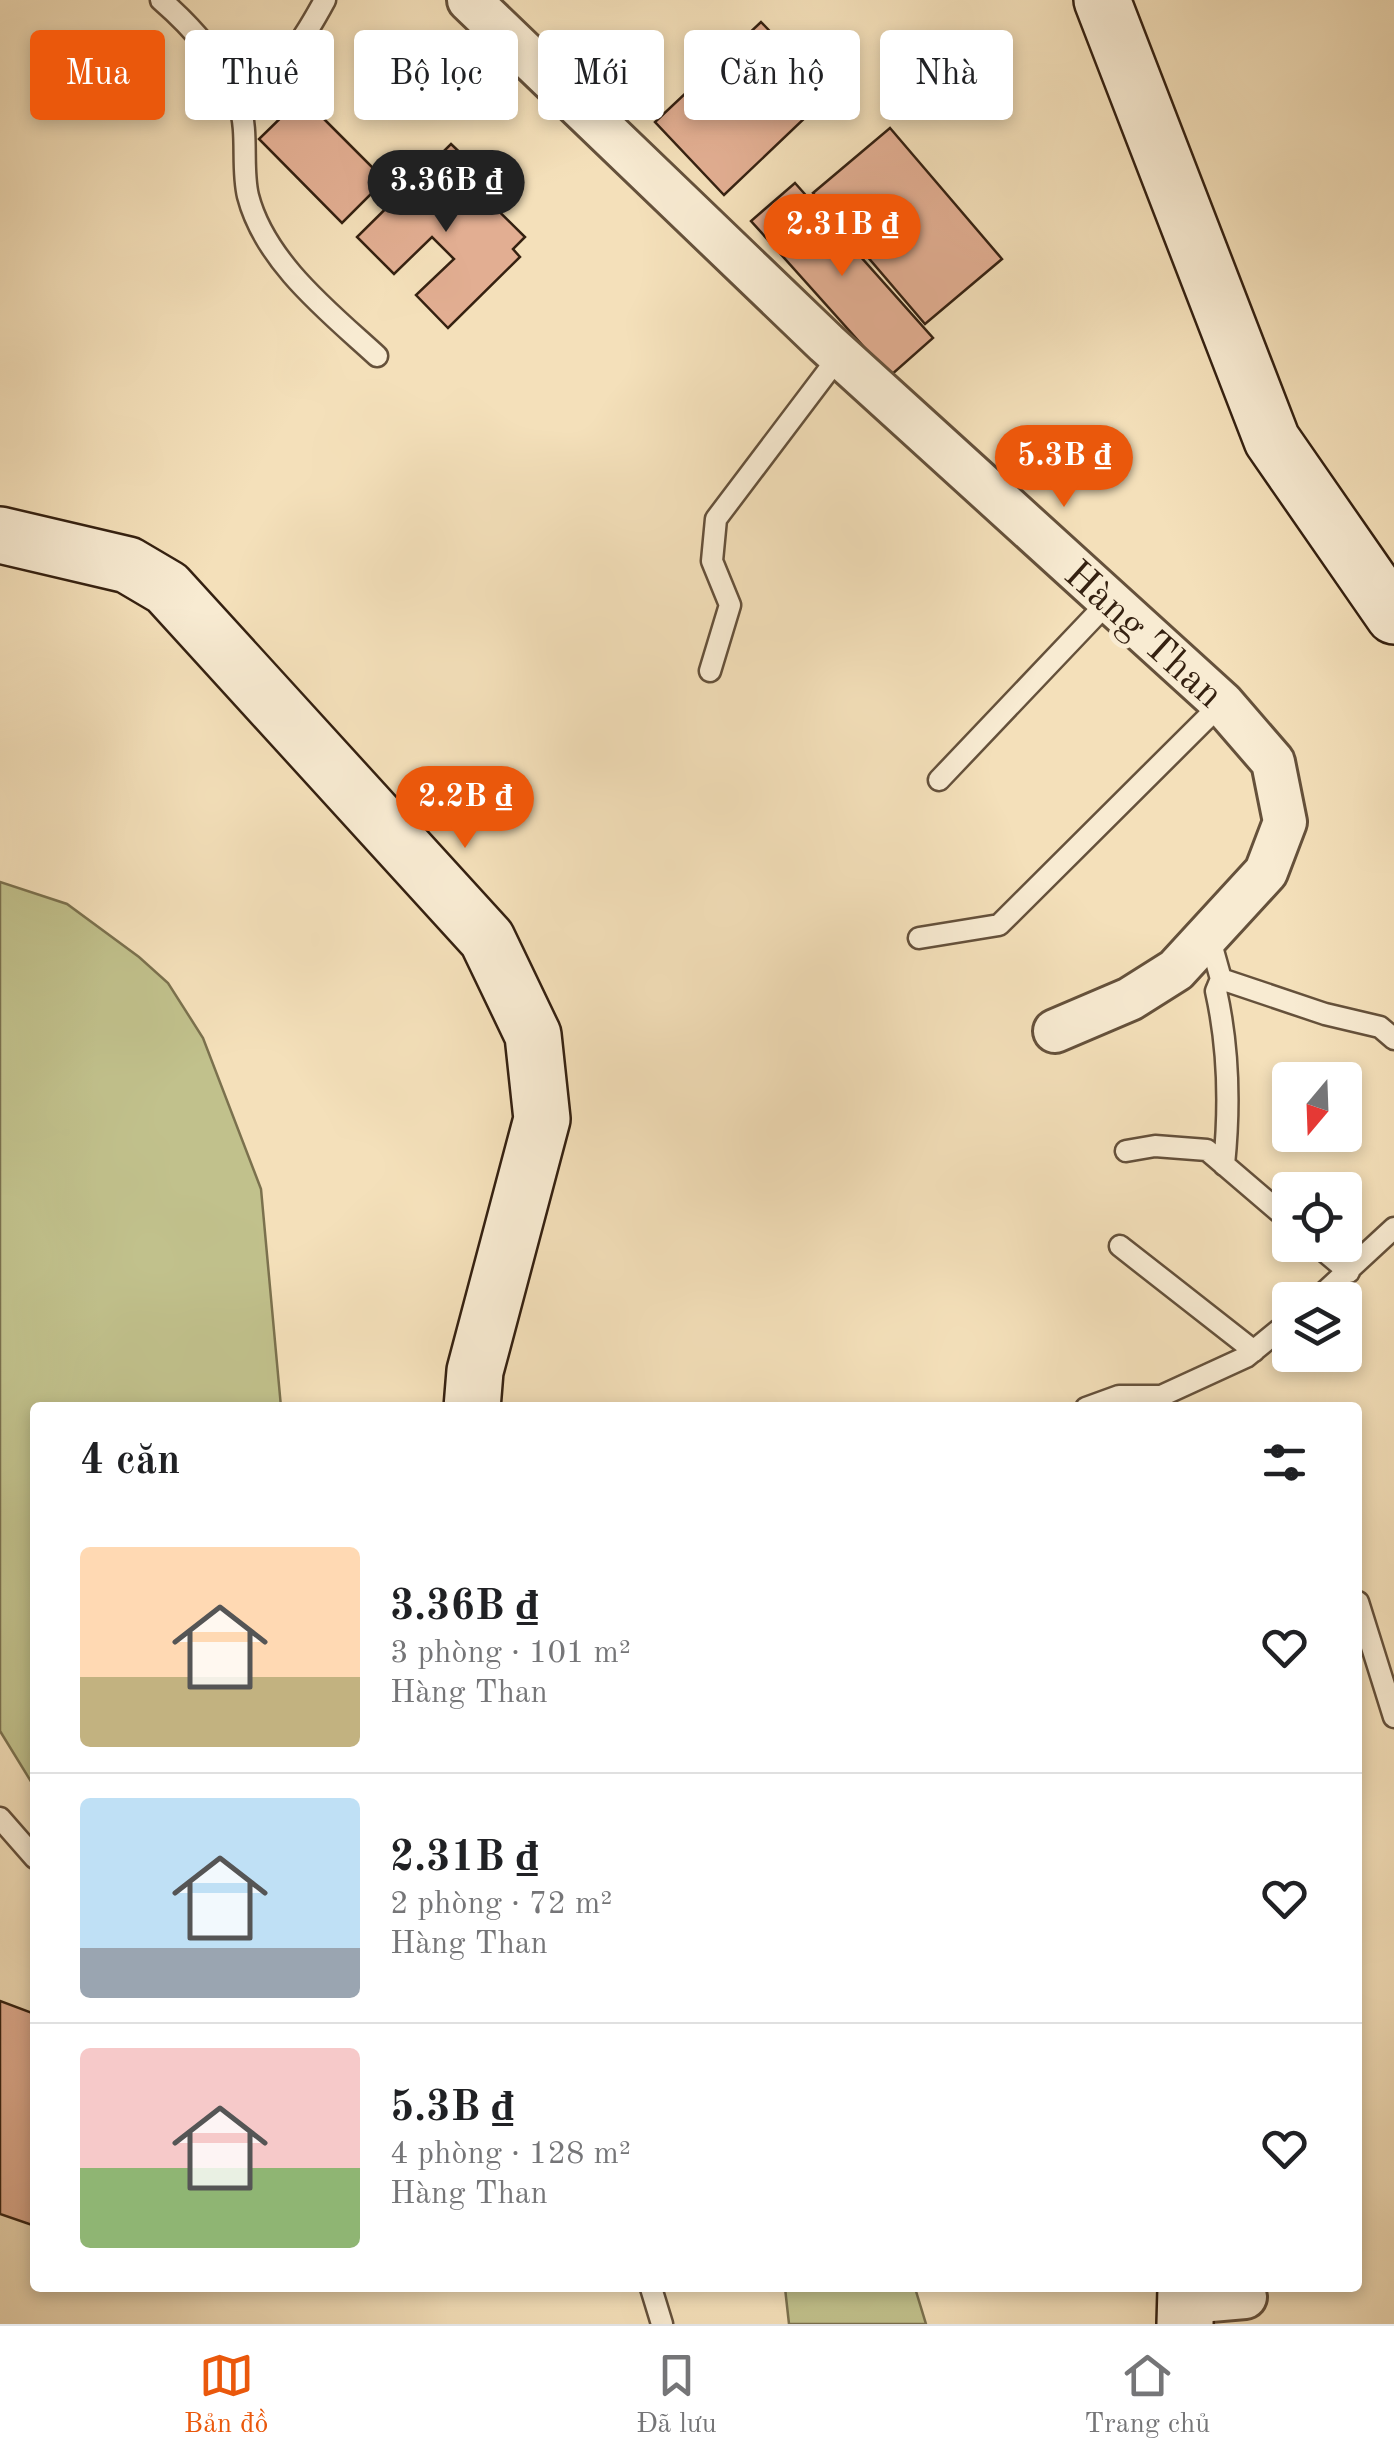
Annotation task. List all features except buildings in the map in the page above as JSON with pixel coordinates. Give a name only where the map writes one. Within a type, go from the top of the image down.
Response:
[{"type":"street","name":"Hàng Than","points":[[468,0],[840,355],[1222,703],[1273,762],[1286,822],[1266,872],[1176,970],[1130,999],[1055,1031]]},
{"type":"street","points":[[1102,0],[1272,440],[1394,616]]},
{"type":"street","points":[[0,534],[128,565],[167,588],[487,939],[533,1035],[542,1118],[476,1371],[473,1402]]},
{"type":"street","points":[[1187,2305],[1245,2303]]},
{"type":"lane","points":[[161,0],[188,30]]},
{"type":"lane","points":[[308,30],[324,0]]},
{"type":"lane","points":[[239,120],[248,197],[275,250],[313,298],[377,356]]},
{"type":"lane","points":[[710,671],[730,605],[712,561],[716,519],[840,355]]},
{"type":"lane","points":[[939,780],[1110,600]]},
{"type":"lane","points":[[918,938],[998,925],[1222,703]]},
{"type":"lane","points":[[1209,934],[1221,979],[1216,992],[1229,1100],[1224,1165]]},
{"type":"lane","points":[[1221,979],[1325,1014],[1380,1027],[1394,1039]]},
{"type":"lane","points":[[1126,1150],[1155,1146],[1206,1150],[1272,1206]]},
{"type":"lane","points":[[1337,1282],[1394,1228]]},
{"type":"lane","points":[[1120,1246],[1254,1351]]},
{"type":"lane","points":[[1337,1262],[1349,1272]]},
{"type":"lane","points":[[1102,1402],[1119,1396],[1161,1396],[1254,1351],[1272,1336]]},
{"type":"lane","points":[[1362,1615],[1394,1717]]},
{"type":"lane","points":[[0,1818],[30,1852]]},
{"type":"lane","points":[[652,2292],[662,2324]]},
{"type":"green space","points":[[0,882],[67,904],[139,957],[168,983],[203,1038],[261,1189],[281,1402],[30,1402],[30,1780],[0,1731]]},
{"type":"green space","points":[[785,2292],[916,2292],[926,2324],[789,2324]]}]
